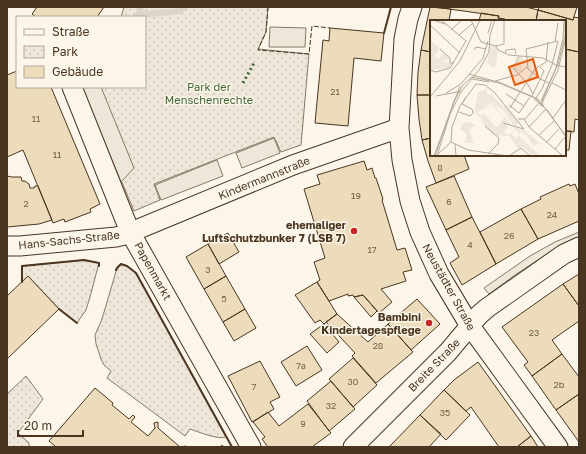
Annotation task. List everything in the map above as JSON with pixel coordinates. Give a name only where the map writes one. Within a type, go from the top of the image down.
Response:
[{"type":"street","name":"Neustädter Straße","points":[[412,7],[404,39],[399,128],[402,160],[410,201],[420,232],[439,274],[470,326],[558,447]]},
{"type":"street","name":"Papenmarkt","points":[[72,88],[130,232],[252,447]]},
{"type":"street","name":"Kindermannstraße","points":[[130,232],[293,165],[399,128]]},
{"type":"street","name":"Hans-Sachs-Straße","points":[[7,246],[116,237],[130,232]]},
{"type":"street","name":"Breite Straße","points":[[353,447],[448,352],[479,315],[564,254],[579,248]]},
{"type":"green space","name":"Park der Menschenrechte","points":[[124,7],[268,7],[266,32],[258,49],[309,54],[301,145],[281,152],[274,137],[154,184],[160,200],[134,211],[82,88],[146,88],[146,16],[121,16]]},
{"type":"green space","points":[[270,27],[306,28],[305,47],[269,47]]},
{"type":"green space","points":[[84,260],[99,263],[86,310],[77,323],[59,309],[28,276],[22,282],[22,266]]},
{"type":"green space","points":[[121,264],[125,265],[135,273],[139,279],[226,437],[213,437],[190,429],[185,436],[107,378],[111,371],[104,365],[101,359],[96,344],[95,335],[102,319],[117,268]]},
{"type":"green space","points":[[26,376],[43,399],[18,433],[29,443],[29,447],[7,447],[7,394]]},
{"type":"shaded area","points":[[82,88],[101,88],[134,168],[121,182]]},
{"type":"shaded area","points":[[274,138],[280,153],[242,168],[236,153]]},
{"type":"shaded area","points":[[217,160],[223,176],[161,200],[155,185]]},
{"type":"shaded area","points":[[579,232],[579,239],[544,256],[489,294],[484,288],[530,256],[555,242]]},
{"type":"building","points":[[37,7],[104,7],[98,16],[35,16],[32,14]]},
{"type":"building","points":[[430,7],[451,9],[449,20],[430,20],[430,52],[421,50]]},
{"type":"building","points":[[435,7],[526,7],[538,10],[536,20],[509,20],[498,18],[499,16]]},
{"type":"building","points":[[539,7],[577,7],[573,20],[538,10]]},
{"type":"building","points":[[538,10],[573,20],[574,17],[579,18],[579,52],[566,49],[566,20],[536,20]]},
{"type":"building","points":[[481,13],[499,16],[498,18],[509,20],[479,20]]},
{"type":"building","points":[[330,28],[384,33],[381,61],[354,58],[348,126],[315,123],[323,40],[329,41]]},
{"type":"building","points":[[566,49],[579,52],[579,120],[575,119],[574,132],[566,131]]},
{"type":"building","points":[[421,50],[430,52],[430,95],[417,95]]},
{"type":"building","points":[[16,71],[16,88],[51,88],[100,204],[90,209],[91,212],[65,222],[64,219],[53,223],[23,150],[7,157],[7,75]]},
{"type":"building","points":[[417,95],[430,95],[430,138],[422,140]]},
{"type":"building","points":[[566,131],[571,131],[569,150],[566,150]]},
{"type":"building","points":[[430,138],[430,156],[464,156],[469,169],[436,183],[422,140]]},
{"type":"building","name":"ehemaliger Luftschutzbunker 7 (LSB 7)","points":[[364,161],[367,170],[372,168],[376,178],[397,250],[405,248],[412,270],[403,272],[406,281],[381,289],[392,302],[379,313],[363,295],[354,297],[353,295],[348,296],[348,294],[329,301],[317,282],[320,280],[314,262],[325,258],[304,189],[320,184],[317,175]]},
{"type":"building","points":[[7,176],[21,177],[22,181],[29,184],[30,188],[38,186],[52,220],[39,224],[7,227]]},
{"type":"building","points":[[454,176],[472,217],[446,230],[426,187]]},
{"type":"building","points":[[569,184],[570,186],[575,184],[579,194],[579,221],[538,239],[521,209],[541,199],[540,197]]},
{"type":"building","points":[[521,209],[538,239],[496,264],[480,232]]},
{"type":"building","points":[[472,217],[496,264],[462,285],[450,263],[459,257],[446,230]]},
{"type":"building","points":[[228,233],[239,252],[219,264],[208,244]]},
{"type":"building","points":[[208,244],[226,276],[204,289],[186,257]]},
{"type":"building","points":[[579,274],[579,306],[563,284]]},
{"type":"building","points":[[28,276],[59,309],[7,359],[7,296]]},
{"type":"building","points":[[226,276],[245,309],[223,322],[204,289]]},
{"type":"building","points":[[317,282],[337,314],[324,324],[320,320],[315,323],[295,295]]},
{"type":"building","points":[[563,284],[579,306],[579,321],[552,340],[562,354],[532,376],[524,365],[528,362],[502,327]]},
{"type":"building","points":[[363,295],[377,311],[371,317],[354,297]]},
{"type":"building","points":[[417,299],[440,324],[411,350],[388,324]]},
{"type":"building","points":[[245,309],[256,328],[234,341],[223,322]]},
{"type":"building","points":[[337,314],[368,342],[388,324],[413,352],[376,383],[352,356],[355,353],[326,322]]},
{"type":"building","points":[[324,324],[339,342],[327,353],[310,334]]},
{"type":"building","points":[[307,346],[322,370],[296,386],[281,362]]},
{"type":"building","points":[[562,354],[579,377],[579,394],[556,410],[532,376]]},
{"type":"building","points":[[353,358],[377,385],[353,407],[329,379]]},
{"type":"building","points":[[260,361],[280,397],[270,402],[274,409],[252,422],[228,376]]},
{"type":"building","points":[[478,362],[531,436],[517,447],[499,447],[471,407],[466,411],[444,390],[454,380]]},
{"type":"building","points":[[331,381],[355,409],[329,431],[307,401]]},
{"type":"building","points":[[95,388],[129,419],[133,415],[135,417],[131,422],[148,436],[155,428],[154,423],[158,422],[158,428],[180,447],[56,447],[49,441]]},
{"type":"building","points":[[444,390],[470,415],[446,440],[420,415]]},
{"type":"building","points":[[579,394],[579,442],[556,410]]},
{"type":"building","points":[[308,404],[331,433],[312,447],[268,447],[262,439],[265,437],[253,422],[268,412],[279,426]]},
{"type":"building","points":[[420,415],[441,434],[429,447],[389,447]]},
{"type":"building","points":[[531,436],[538,447],[517,447]]},
{"type":"waterway","points":[[137,16],[141,7]]},
{"type":"waterway","points":[[138,15],[181,11],[185,7]]},
{"type":"hedge","points":[[243,83],[254,63]]},
{"type":"fence","points":[[268,7],[266,32],[258,50],[309,54],[312,26],[330,28]]},
{"type":"wall","points":[[384,33],[391,7]]},
{"type":"wall","points":[[22,282],[22,266],[84,260],[99,263],[99,266]]},
{"type":"wall","points":[[116,270],[121,264],[127,266],[136,273],[232,447]]},
{"type":"wall","points":[[59,309],[77,323]]},
{"type":"place","name":"ehemaliger Luftschutzbunker 7 (LSB 7)","points":[[354,231]]},
{"type":"place","name":"Bambini Kindertagespflege","points":[[429,323]]}]
